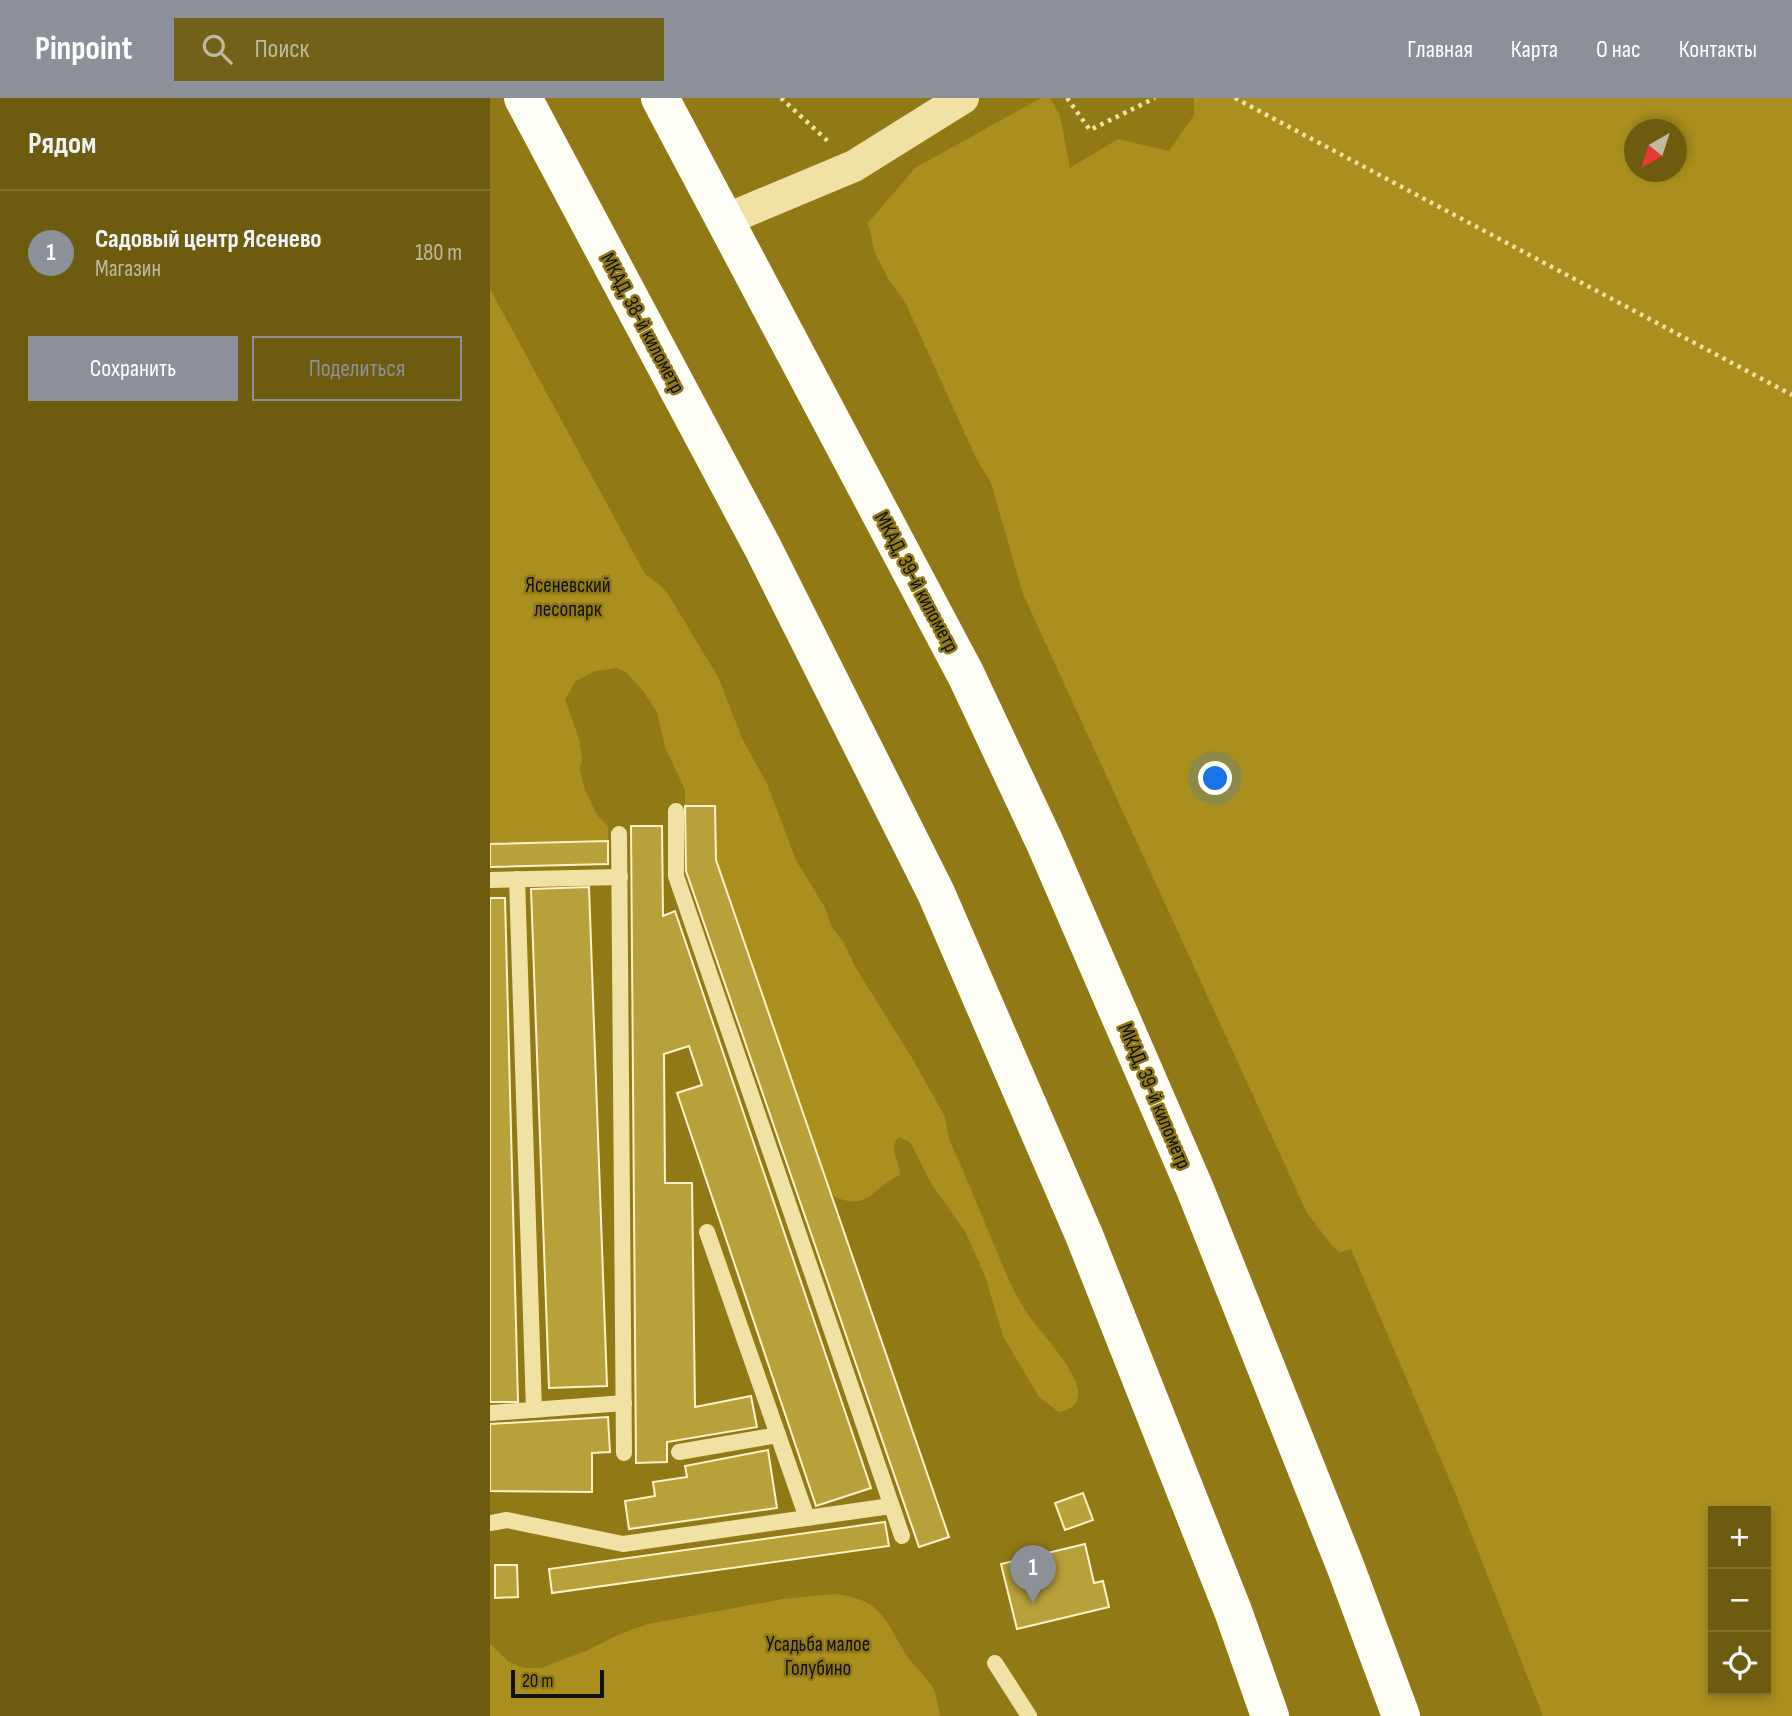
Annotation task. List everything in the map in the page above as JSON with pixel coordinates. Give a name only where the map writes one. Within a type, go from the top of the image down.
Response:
[{"type":"highway","name":"МКАД, 38-й километр","points":[[523,98],[763,548],[936,893],[1078,1222],[1233,1611],[1270,1716]]},
{"type":"highway","points":[[660,98],[725,220]]},
{"type":"highway","name":"МКАД, 39-й километр","points":[[725,220],[966,675],[1051,855],[1195,1189],[1346,1568],[1401,1716]]},
{"type":"street","points":[[725,220],[854,166],[963,98]]},
{"type":"lane","points":[[676,811],[676,876],[902,1536]]},
{"type":"lane","points":[[619,834],[624,1453]]},
{"type":"lane","points":[[490,880],[620,877]]},
{"type":"lane","points":[[517,880],[534,1410]]},
{"type":"lane","points":[[707,1232],[807,1518]]},
{"type":"lane","points":[[490,1412],[624,1403]]},
{"type":"lane","points":[[678,1452],[778,1435]]},
{"type":"lane","points":[[490,1523],[507,1520],[623,1544],[891,1506]]},
{"type":"lane","points":[[995,1663],[1029,1716]]},
{"type":"path","points":[[781,98],[854,166]]},
{"type":"path","points":[[1067,98],[1090,130],[1156,98]]},
{"type":"path","points":[[1235,98],[1792,395]]},
{"type":"green space","points":[[1041,98],[1050,98],[1060,116],[1070,168],[1118,139],[1169,151],[1194,115],[1194,98],[1792,98],[1792,1716],[1543,1716],[1454,1490],[1351,1249],[1340,1252],[1334,1248],[1307,1213],[1023,594],[991,483],[977,460],[906,304],[875,253],[868,223],[915,168]]},
{"type":"green space","name":"Ясеневский лесопарк","points":[[490,289],[645,574],[668,594],[718,677],[742,738],[767,784],[796,860],[824,906],[832,927],[845,945],[854,965],[945,1117],[949,1139],[1014,1291],[1072,1374],[1078,1396],[1070,1408],[1059,1412],[1039,1397],[1003,1336],[985,1276],[966,1233],[931,1183],[910,1142],[898,1137],[894,1151],[900,1175],[869,1197],[854,1201],[833,1196],[716,860],[715,806],[685,806],[685,790],[665,747],[657,712],[627,673],[617,668],[595,671],[576,681],[565,699],[579,739],[582,760],[580,770],[585,790],[597,815],[608,826],[608,841],[490,844]]},
{"type":"green space","name":"Усадьба малое Голубино","points":[[833,1594],[862,1601],[880,1613],[907,1656],[933,1688],[940,1716],[490,1716],[490,1644],[509,1662],[524,1668],[541,1668],[648,1624],[783,1599]]},
{"type":"building","points":[[685,806],[715,806],[716,860],[949,1537],[919,1547],[686,871]]},
{"type":"building","points":[[631,826],[662,826],[663,916],[675,911],[871,1488],[816,1506],[677,1093],[702,1085],[689,1046],[664,1054],[665,1183],[692,1183],[695,1407],[751,1396],[757,1427],[667,1442],[667,1462],[636,1463]]},
{"type":"building","points":[[608,841],[608,864],[490,867],[490,844]]},
{"type":"building","points":[[589,887],[607,1386],[549,1388],[531,889]]},
{"type":"building","points":[[490,898],[505,898],[518,1402],[490,1402]]},
{"type":"building","points":[[608,1417],[610,1452],[592,1453],[592,1492],[490,1491],[490,1424]]},
{"type":"building","points":[[768,1450],[777,1508],[629,1529],[625,1501],[655,1496],[653,1482],[687,1477],[685,1466]]},
{"type":"building","points":[[1083,1493],[1093,1520],[1065,1530],[1055,1503]]},
{"type":"building","points":[[885,1522],[889,1546],[552,1593],[549,1569]]},
{"type":"building","points":[[1085,1544],[1094,1583],[1103,1581],[1109,1607],[1017,1629],[1001,1564]]},
{"type":"building","points":[[495,1565],[517,1565],[518,1597],[495,1598]]},
{"type":"place","name":"Садовый центр Ясенево","points":[[1033,1603]]}]
